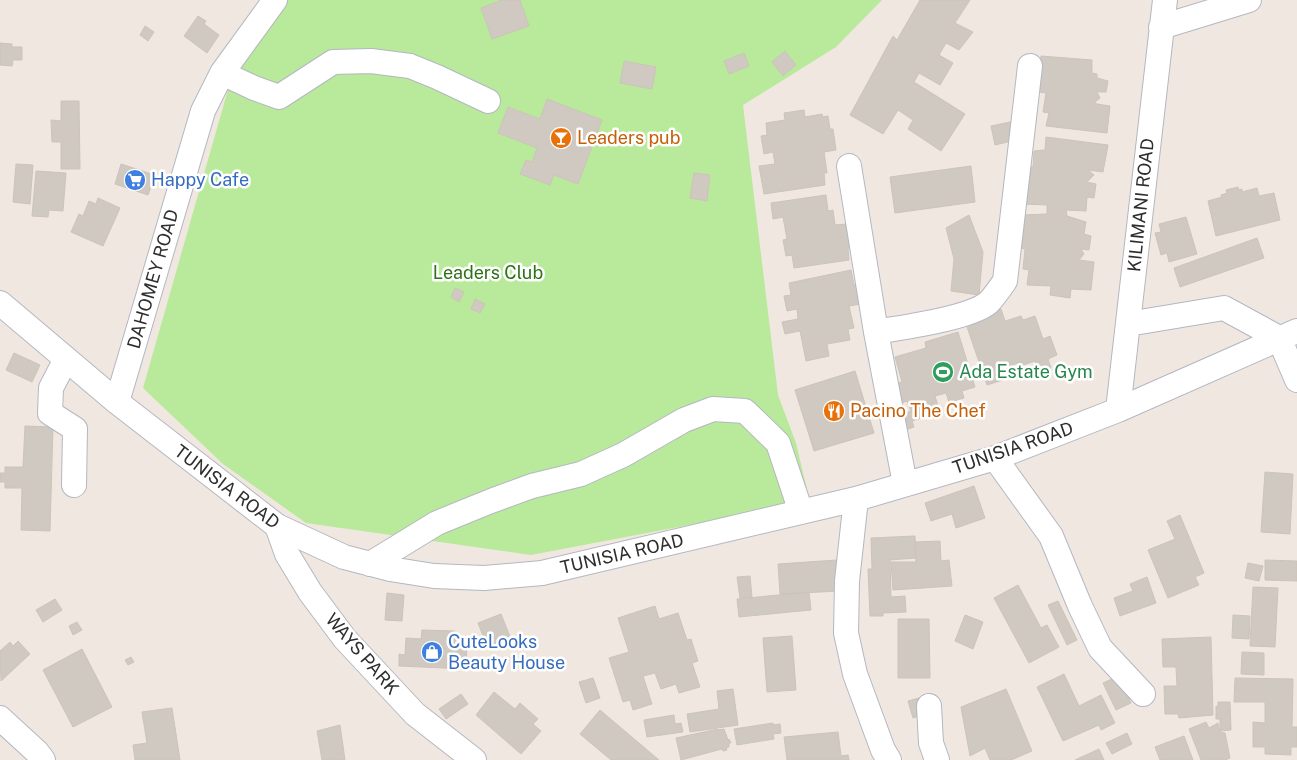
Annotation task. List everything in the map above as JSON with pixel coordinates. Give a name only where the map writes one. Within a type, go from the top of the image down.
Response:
[{"type":"street","name":"DAHOMEY ROAD","points":[[117,402],[203,111],[222,73],[275,0]]},
{"type":"street","name":"KILIMANI ROAD","points":[[1118,410],[1165,0]]},
{"type":"street","points":[[1161,28],[1249,0]]},
{"type":"street","points":[[222,73],[279,97],[333,62],[371,61],[410,66],[488,101]]},
{"type":"street","points":[[876,332],[937,321],[974,310],[988,302],[1005,281],[1030,66]]},
{"type":"street","points":[[849,166],[876,332],[905,484]]},
{"type":"street","name":"TUNISIA ROAD","points":[[0,303],[117,402],[277,526],[344,557],[370,564],[434,576],[484,578],[542,573],[856,499],[995,458],[1118,410],[1288,334]]},
{"type":"street","points":[[1128,324],[1224,308],[1288,334],[1297,380]]},
{"type":"street","points":[[66,359],[51,388],[50,413],[75,429],[74,485]]},
{"type":"street","points":[[370,564],[437,523],[524,489],[581,474],[623,455],[684,420],[713,409],[745,411],[778,443],[801,512]]},
{"type":"street","points":[[995,458],[1051,536],[1100,648],[1144,694]]},
{"type":"street","points":[[856,499],[847,581],[846,633],[855,674],[883,750],[889,760]]},
{"type":"street","name":"WAYS PARK","points":[[277,526],[286,554],[310,592],[345,639],[415,714],[474,760]]},
{"type":"street","points":[[929,706],[931,743],[937,760]]},
{"type":"street","points":[[0,718],[37,752],[43,760]]},
{"type":"green space","name":"Leaders Club","points":[[282,0],[882,0],[836,47],[743,105],[778,395],[796,443],[810,502],[531,555],[306,523],[223,464],[143,388],[237,58]]},
{"type":"building","points":[[502,0],[520,0],[529,26],[492,39],[481,8]]},
{"type":"building","points":[[920,0],[970,0],[955,23],[973,32],[959,50],[946,43],[939,55],[953,63],[940,85],[919,73],[914,82],[965,114],[941,151],[908,129],[913,120],[898,110],[883,134],[850,115],[893,36],[897,40]]},
{"type":"building","points":[[198,16],[206,21],[204,24],[219,35],[207,53],[184,36]]},
{"type":"building","points":[[145,26],[154,32],[148,41],[140,35]]},
{"type":"building","points":[[0,43],[12,44],[12,47],[22,47],[22,60],[13,60],[12,66],[0,65]]},
{"type":"building","points":[[785,51],[796,65],[783,76],[772,62]]},
{"type":"building","points":[[744,53],[749,66],[729,74],[724,61]]},
{"type":"building","points":[[1041,56],[1092,60],[1092,73],[1097,74],[1097,78],[1108,81],[1106,92],[1097,92],[1100,98],[1095,102],[1110,106],[1107,133],[1046,126],[1049,113],[1043,112],[1046,93],[1033,91]]},
{"type":"building","points":[[624,61],[656,67],[652,89],[620,83]]},
{"type":"building","points":[[547,99],[602,120],[578,184],[554,175],[550,185],[520,174],[526,160],[532,162],[537,148],[498,133],[508,107],[540,119]]},
{"type":"building","points":[[61,101],[79,101],[80,169],[61,169],[61,142],[52,142],[51,120],[61,121]]},
{"type":"building","points":[[804,110],[805,117],[822,114],[823,117],[828,116],[830,129],[833,129],[836,150],[824,152],[827,173],[824,173],[825,185],[764,194],[759,166],[775,164],[773,152],[764,154],[761,136],[767,135],[766,123],[785,120],[784,113]]},
{"type":"building","points":[[1015,121],[1020,139],[995,145],[991,126]]},
{"type":"building","points":[[1046,137],[1108,145],[1103,172],[1088,170],[1094,175],[1087,182],[1096,184],[1094,198],[1087,197],[1086,211],[1066,210],[1067,216],[1086,222],[1084,234],[1091,236],[1089,250],[1081,249],[1084,254],[1079,260],[1094,262],[1091,290],[1071,289],[1070,298],[1050,295],[1051,286],[1027,285],[1029,270],[1023,269],[1025,249],[1016,247],[1022,215],[1047,214],[1047,205],[1023,204],[1023,167],[1033,167],[1034,151],[1045,150]]},
{"type":"building","points":[[16,164],[33,165],[30,204],[13,202]]},
{"type":"building","name":"Happy Cafe","points":[[121,164],[155,175],[148,195],[115,184]]},
{"type":"building","points":[[971,166],[975,202],[895,213],[890,177]]},
{"type":"building","points":[[36,171],[66,173],[63,211],[49,210],[48,217],[32,216]]},
{"type":"building","points":[[694,173],[710,175],[707,201],[690,198]]},
{"type":"building","points":[[1238,187],[1239,190],[1242,189],[1242,192],[1257,188],[1259,196],[1274,193],[1280,220],[1216,236],[1208,201],[1222,197],[1221,195],[1227,193],[1226,190]]},
{"type":"building","points":[[826,195],[828,211],[833,210],[835,225],[847,224],[850,248],[848,248],[849,260],[794,268],[792,255],[786,256],[783,240],[787,239],[783,217],[773,219],[771,203]]},
{"type":"building","points":[[98,198],[120,208],[103,246],[71,232],[79,214],[83,216],[89,201],[96,204]]},
{"type":"building","points":[[969,215],[983,252],[979,295],[951,291],[954,259],[946,228]]},
{"type":"building","points":[[1186,217],[1197,254],[1169,262],[1167,253],[1161,255],[1155,233],[1161,232],[1159,224]]},
{"type":"building","points":[[1257,238],[1264,258],[1180,287],[1174,268]]},
{"type":"building","points":[[851,270],[854,285],[857,284],[860,304],[849,306],[854,328],[848,329],[850,340],[827,344],[829,356],[806,361],[800,331],[785,334],[782,322],[798,319],[797,309],[787,311],[784,296],[791,295],[789,283]]},
{"type":"building","points":[[455,288],[464,292],[459,302],[451,297]]},
{"type":"building","points":[[475,299],[485,304],[480,313],[471,309]]},
{"type":"building","points":[[1001,309],[1005,321],[1021,316],[1023,320],[1035,316],[1043,339],[1050,336],[1057,355],[1048,359],[1051,368],[1039,372],[1035,361],[1023,365],[1021,362],[1012,365],[1015,376],[987,385],[966,324],[978,317]]},
{"type":"building","points":[[958,332],[975,387],[962,391],[964,398],[949,402],[946,393],[935,396],[940,412],[912,421],[914,427],[902,431],[901,414],[911,411],[907,401],[899,404],[893,384],[902,382],[895,357],[926,348],[925,342]]},
{"type":"building","points":[[14,353],[40,365],[32,382],[6,370]]},
{"type":"building","name":"Pacino The Chef","points":[[855,371],[874,433],[814,451],[795,390]]},
{"type":"building","points":[[25,426],[53,427],[50,531],[21,530],[22,488],[5,488],[5,482],[0,482],[0,473],[5,473],[5,467],[23,467]]},
{"type":"building","points":[[1265,472],[1293,474],[1290,534],[1261,532]]},
{"type":"building","points":[[974,486],[985,518],[956,528],[952,514],[931,521],[925,503]]},
{"type":"building","points":[[1180,515],[1204,573],[1195,577],[1199,585],[1168,598],[1148,550],[1175,539],[1167,521]]},
{"type":"building","points":[[915,536],[916,558],[890,560],[891,597],[905,596],[906,612],[883,613],[883,616],[870,616],[868,569],[872,569],[871,538]]},
{"type":"building","points":[[940,541],[941,561],[949,560],[952,586],[893,590],[891,562],[916,562],[915,542]]},
{"type":"building","points":[[837,560],[840,591],[780,594],[778,564]]},
{"type":"building","points":[[1265,560],[1297,561],[1297,581],[1265,580]]},
{"type":"building","points":[[1248,563],[1263,566],[1259,581],[1245,578]]},
{"type":"building","points":[[750,576],[752,597],[740,598],[737,577]]},
{"type":"building","points":[[1147,577],[1156,603],[1120,616],[1114,598],[1133,591],[1130,584]]},
{"type":"building","points":[[1018,585],[1041,628],[1047,625],[1059,647],[1029,663],[994,598]]},
{"type":"building","points":[[1253,587],[1278,588],[1275,647],[1250,646]]},
{"type":"building","points":[[809,592],[811,610],[739,617],[737,599]]},
{"type":"building","points":[[387,593],[404,595],[402,621],[385,620]]},
{"type":"building","points":[[55,599],[62,610],[43,622],[36,610]]},
{"type":"building","points":[[1058,601],[1077,640],[1067,645],[1048,605]]},
{"type":"building","points":[[655,606],[659,619],[678,613],[687,640],[691,639],[698,661],[692,663],[700,687],[679,693],[676,684],[661,689],[655,673],[643,676],[652,704],[633,710],[630,700],[623,702],[609,658],[629,652],[618,618]]},
{"type":"building","points":[[501,614],[511,639],[488,649],[478,623]]},
{"type":"building","points":[[965,615],[983,622],[973,649],[955,641]]},
{"type":"building","points":[[1233,615],[1250,616],[1249,639],[1232,638]]},
{"type":"building","points":[[898,619],[929,619],[930,678],[898,678]]},
{"type":"building","points":[[77,622],[82,630],[73,635],[69,626]]},
{"type":"building","points":[[422,630],[455,631],[455,639],[467,640],[466,669],[399,666],[399,654],[405,655],[406,638],[421,639]]},
{"type":"building","points":[[792,636],[796,690],[767,692],[763,638]]},
{"type":"building","points":[[1211,637],[1213,715],[1179,718],[1178,714],[1165,714],[1164,686],[1177,686],[1176,667],[1163,667],[1162,639]]},
{"type":"building","points":[[18,641],[30,654],[1,681],[0,651],[10,642],[13,646]]},
{"type":"building","points":[[82,649],[112,707],[73,727],[43,670]]},
{"type":"building","points":[[1242,652],[1264,653],[1264,675],[1241,674]]},
{"type":"building","points":[[131,657],[134,662],[128,665],[125,660]]},
{"type":"building","points":[[1064,674],[1079,706],[1101,695],[1115,723],[1101,730],[1099,725],[1063,741],[1037,687]]},
{"type":"building","points":[[1118,676],[1131,703],[1116,710],[1103,683]]},
{"type":"building","points":[[593,678],[600,698],[586,703],[579,682]]},
{"type":"building","points":[[1235,678],[1293,679],[1292,727],[1297,727],[1297,747],[1291,747],[1291,755],[1265,754],[1265,747],[1253,747],[1253,722],[1265,723],[1265,702],[1234,702]]},
{"type":"building","points":[[733,689],[738,725],[690,732],[687,714],[719,709],[717,691]]},
{"type":"building","points":[[1006,689],[1032,751],[1011,760],[990,760],[985,748],[970,756],[961,707]]},
{"type":"building","points":[[494,692],[515,709],[520,703],[538,719],[533,724],[541,731],[521,754],[476,715]]},
{"type":"building","points":[[461,694],[468,704],[446,719],[439,709]]},
{"type":"building","points":[[919,698],[925,714],[913,718],[908,701]]},
{"type":"building","points":[[1218,702],[1230,702],[1231,730],[1220,731],[1220,719],[1216,719],[1216,706],[1218,707]]},
{"type":"building","points":[[172,708],[180,760],[135,760],[133,745],[147,743],[142,712]]},
{"type":"building","points":[[600,710],[659,760],[611,760],[580,734]]},
{"type":"building","points":[[674,715],[675,724],[681,723],[683,732],[647,737],[644,720]]},
{"type":"building","points":[[1206,722],[1209,728],[1218,723],[1220,732],[1225,733],[1230,758],[1225,760],[1201,760],[1189,729]]},
{"type":"building","points":[[773,723],[773,725],[780,724],[781,733],[773,734],[774,739],[737,745],[734,729]]},
{"type":"building","points":[[340,725],[345,760],[322,760],[317,731]]},
{"type":"building","points":[[724,729],[731,743],[726,748],[727,750],[723,751],[722,749],[681,760],[676,738]]},
{"type":"building","points":[[838,732],[841,756],[848,755],[849,760],[787,760],[784,737]]},
{"type":"building","points":[[1127,733],[1132,744],[1112,754],[1106,743]]},
{"type":"building","points":[[1184,736],[1193,760],[1160,760],[1155,747]]},
{"type":"building","points":[[1099,749],[1104,760],[1075,760]]},
{"type":"place","name":"Leaders pub","points":[[561,138]]},
{"type":"place","name":"Happy Cafe","points":[[135,180]]},
{"type":"place","name":"Ada Estate Gym","points":[[943,372]]},
{"type":"place","name":"Pacino The Chef","points":[[834,411]]},
{"type":"place","name":"CuteLooks Beauty House","points":[[432,652]]}]
